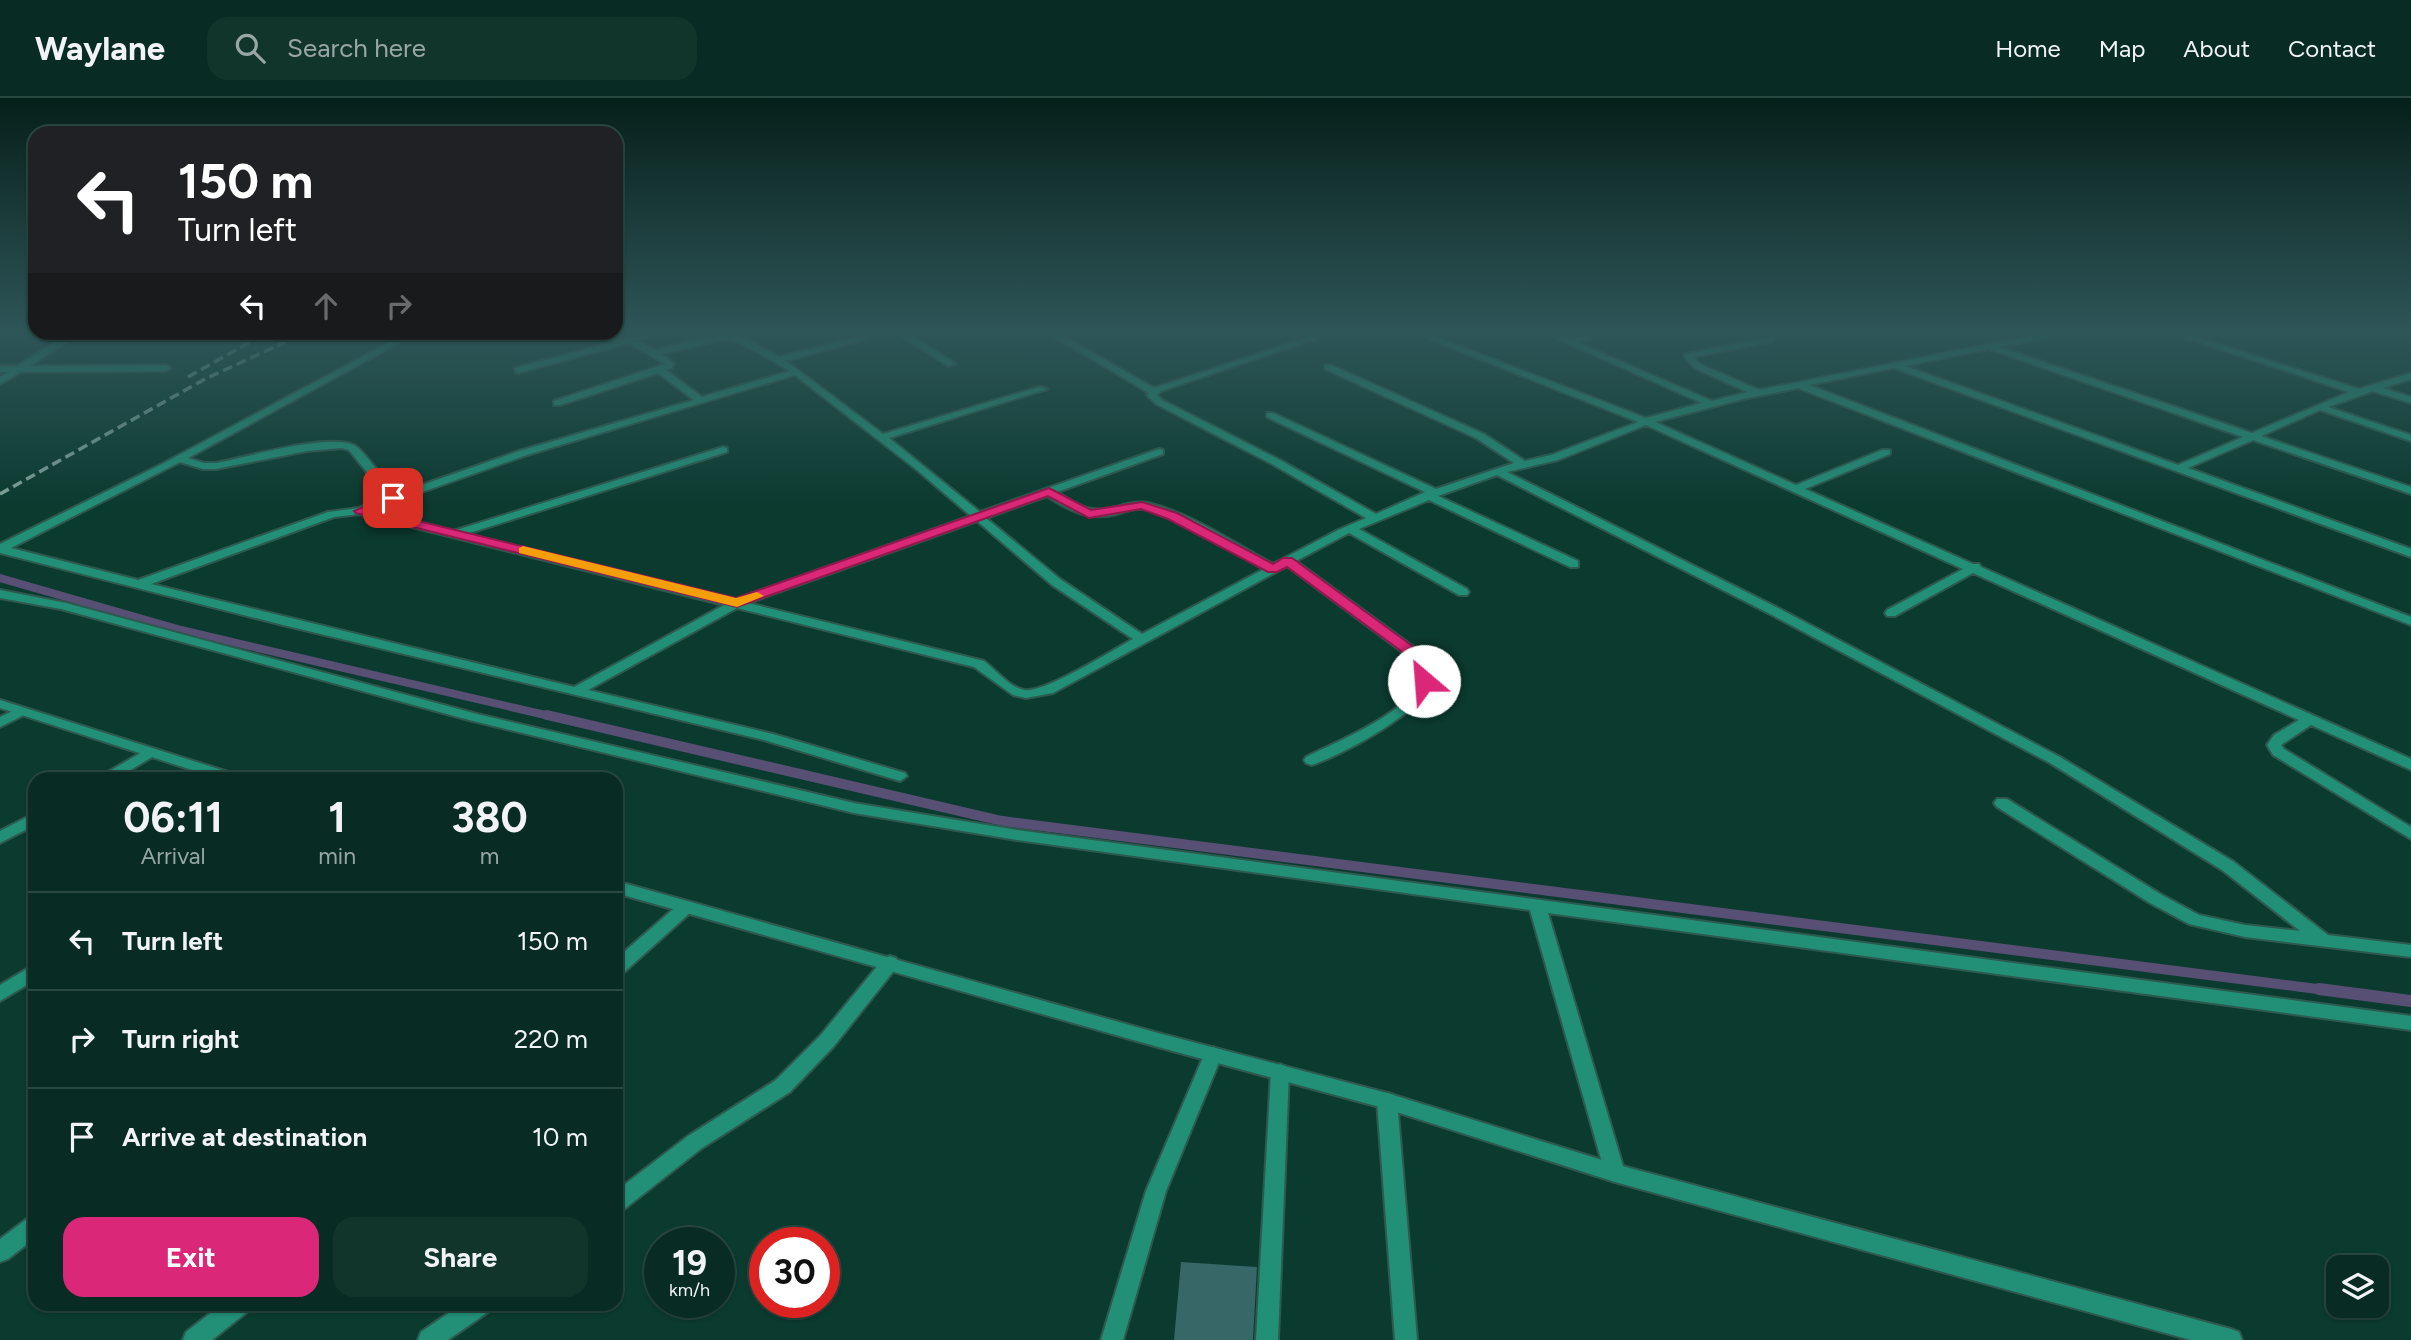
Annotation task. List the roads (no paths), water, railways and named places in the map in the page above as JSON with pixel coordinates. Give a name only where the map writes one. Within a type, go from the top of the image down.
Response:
[{"type":"street","points":[[306,391],[180,459],[0,549],[283,621],[768,737],[900,776]]},
{"type":"street","points":[[557,403],[595,391]]},
{"type":"street","points":[[688,391],[699,399]]},
{"type":"street","points":[[142,583],[332,514],[360,511],[523,453],[728,391]]},
{"type":"street","points":[[822,391],[882,437],[1056,582],[1140,639]]},
{"type":"street","points":[[882,437],[1035,391]]},
{"type":"street","points":[[1379,391],[1480,436],[1524,464]]},
{"type":"street","points":[[1567,391],[1647,422],[1797,488],[2411,765]]},
{"type":"street","points":[[1682,391],[1712,404]]},
{"type":"street","points":[[1753,391],[1758,393]]},
{"type":"street","points":[[360,511],[979,664],[1018,694],[1027,696],[1048,690],[1350,529],[1432,494],[1497,471],[1565,454],[1647,422],[1769,391]]},
{"type":"street","points":[[1815,391],[2411,621]]},
{"type":"street","points":[[1967,391],[2411,553]]},
{"type":"street","points":[[2117,391],[2411,491]]},
{"type":"street","points":[[2180,468],[2361,391]]},
{"type":"street","points":[[2382,391],[2411,400]]},
{"type":"street","points":[[1154,392],[1153,398],[1158,402],[1276,462],[1375,518]]},
{"type":"street","points":[[2320,407],[2411,438]]},
{"type":"street","points":[[1270,415],[1574,564]]},
{"type":"street","points":[[180,459],[203,466],[216,466],[327,446],[348,446],[353,448],[393,498]]},
{"type":"street","points":[[455,533],[723,450]]},
{"type":"street","points":[[576,691],[737,603],[1159,452]]},
{"type":"street","points":[[1797,488],[1886,452]]},
{"type":"street","points":[[1497,471],[1776,612],[2055,760],[2228,866],[2323,940]]},
{"type":"street","points":[[1049,492],[1089,514],[1108,513],[1133,505],[1153,509],[1173,516],[1273,569]]},
{"type":"street","points":[[1350,529],[1463,592]]},
{"type":"street","points":[[1288,561],[1406,648],[1418,659],[1424,670],[1424,681],[1407,708],[1311,760]]},
{"type":"street","points":[[1891,613],[1975,567]]},
{"type":"street","points":[[0,594],[62,606],[474,717],[854,808],[1017,835],[2411,1023]]},
{"type":"street","points":[[0,704],[213,772]]},
{"type":"street","points":[[0,723],[21,711]]},
{"type":"street","points":[[2311,719],[2279,738],[2274,745],[2278,752],[2411,834]]},
{"type":"street","points":[[115,772],[149,753]]},
{"type":"street","points":[[2002,803],[2156,899],[2195,920],[2216,926],[2411,951]]},
{"type":"street","points":[[0,838],[28,822]]},
{"type":"street","points":[[623,889],[1213,1055],[1387,1101],[1615,1173],[2231,1340]]},
{"type":"street","points":[[1537,905],[1615,1173]]},
{"type":"street","points":[[623,963],[685,908]]},
{"type":"street","points":[[623,1198],[695,1142],[783,1086],[827,1041],[890,963]]},
{"type":"street","points":[[0,993],[28,975]]},
{"type":"street","points":[[1111,1340],[1156,1191],[1213,1055]]},
{"type":"street","points":[[1267,1340],[1280,1072]]},
{"type":"street","points":[[1387,1101],[1406,1340]]},
{"type":"street","points":[[0,1252],[28,1230]]},
{"type":"street","points":[[194,1340],[230,1311]]},
{"type":"street","points":[[429,1340],[470,1311]]},
{"type":"waterway","points":[[0,578],[181,630],[554,717]]},
{"type":"waterway","points":[[547,715],[1002,821],[2333,991]]},
{"type":"waterway","points":[[2319,989],[2411,1001]]},
{"type":"railway","points":[[0,494],[184,391]]}]
